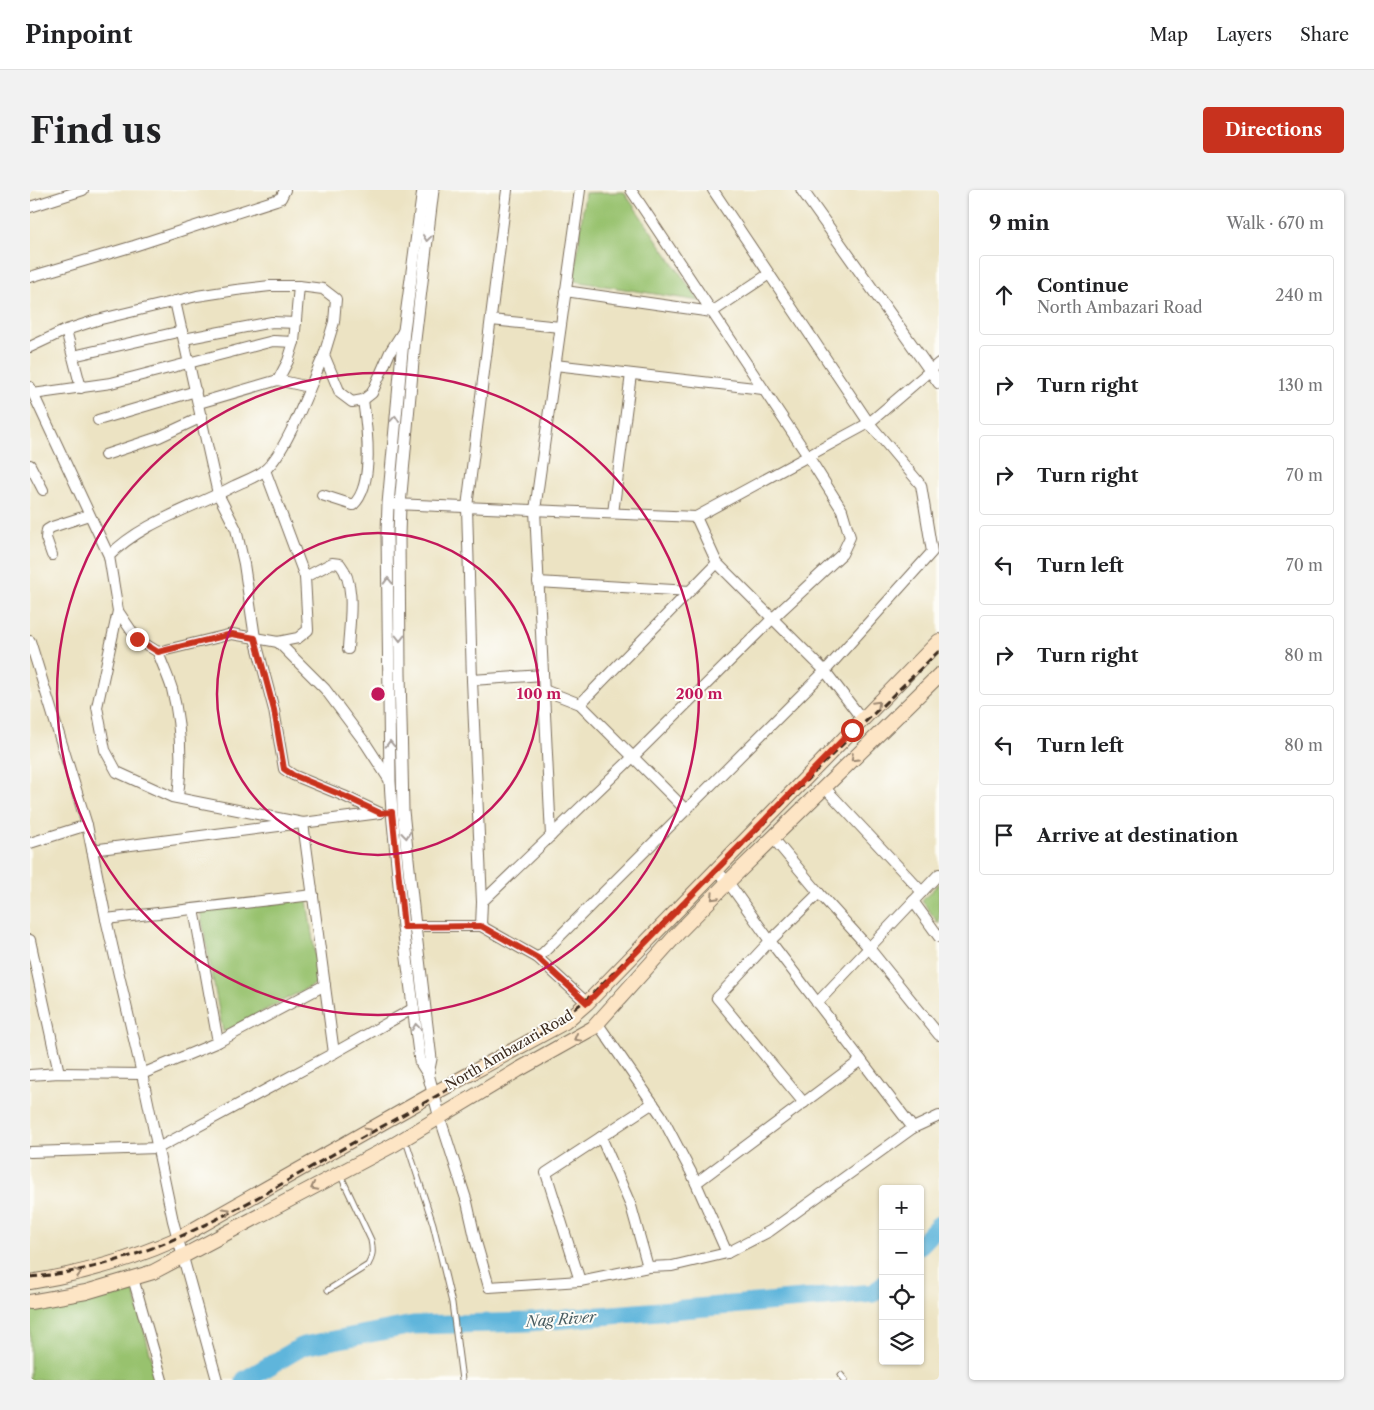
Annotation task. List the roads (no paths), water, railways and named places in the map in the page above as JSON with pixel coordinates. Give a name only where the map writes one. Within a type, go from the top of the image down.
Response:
[{"type":"main road","name":"North Ambazari Road","points":[[30,1282],[62,1277],[140,1256],[177,1239],[433,1094],[565,1022],[587,1003],[862,718],[939,642]]},
{"type":"main road","name":"North Ambazari Road","points":[[30,1302],[86,1292],[153,1272],[339,1173],[407,1142],[440,1118],[598,1024],[679,932],[939,675]]},
{"type":"street","points":[[30,207],[83,190]]},
{"type":"street","points":[[30,276],[134,246],[276,200],[281,198],[285,190]]},
{"type":"street","points":[[392,812],[400,674],[394,504],[404,330],[423,190]]},
{"type":"street","points":[[428,1074],[431,1059],[392,812],[387,532],[394,504],[434,190]]},
{"type":"street","points":[[481,926],[482,902],[472,680],[467,507],[507,190]]},
{"type":"street","points":[[551,836],[535,510],[580,190]]},
{"type":"street","points":[[482,902],[634,756],[772,619],[842,554],[850,537],[842,510],[808,456],[631,190]]},
{"type":"street","points":[[538,958],[825,671],[932,552],[921,485],[869,423],[713,190]]},
{"type":"street","points":[[802,190],[934,367],[939,384]]},
{"type":"street","points":[[565,291],[712,312],[769,274]]},
{"type":"street","points":[[30,347],[66,330],[97,320],[175,301],[236,290],[270,286],[299,286],[322,288],[336,298],[334,322],[324,355],[292,429],[280,451],[264,470],[218,494],[169,516],[119,545],[108,556]]},
{"type":"street","points":[[278,380],[288,361],[294,342],[299,286]]},
{"type":"street","points":[[175,301],[218,494],[236,529],[244,564],[255,638],[274,710],[284,769],[293,775],[344,796],[392,812]]},
{"type":"street","points":[[491,320],[560,327]]},
{"type":"street","points":[[73,356],[183,335],[265,323],[296,322]]},
{"type":"street","points":[[66,330],[80,388]]},
{"type":"street","points":[[324,355],[340,393],[352,402],[363,400],[372,393],[390,352],[404,330]]},
{"type":"street","points":[[294,342],[273,341],[111,383],[80,388],[31,391],[108,556],[118,611],[97,707],[105,750],[117,772],[178,798],[303,823]]},
{"type":"street","points":[[555,366],[763,388]]},
{"type":"street","points":[[394,504],[696,517],[869,423],[934,367]]},
{"type":"street","points":[[613,514],[631,374]]},
{"type":"street","points":[[199,403],[278,380],[309,387]]},
{"type":"street","points":[[98,420],[196,391]]},
{"type":"street","points":[[322,495],[353,505],[360,496],[367,472],[368,458],[367,427],[363,400]]},
{"type":"street","points":[[105,455],[159,437],[202,417]]},
{"type":"street","points":[[30,465],[43,490]]},
{"type":"street","points":[[158,652],[232,634],[278,642],[298,638],[308,630],[305,577],[264,470]]},
{"type":"street","points":[[52,555],[46,538],[47,530],[89,515]]},
{"type":"street","points":[[696,517],[716,563],[825,671],[862,718]]},
{"type":"street","points":[[305,577],[332,563],[340,564],[344,568],[351,597],[348,649]]},
{"type":"street","points":[[580,704],[716,563]]},
{"type":"street","points":[[538,582],[690,591]]},
{"type":"street","points":[[118,611],[137,639],[158,652],[171,688],[177,714],[181,772],[178,798]]},
{"type":"street","points":[[30,641],[88,825],[106,919],[142,1074],[177,1239],[217,1380]]},
{"type":"street","points":[[278,642],[325,689],[366,744],[390,781]]},
{"type":"street","points":[[472,680],[543,675]]},
{"type":"street","points":[[544,690],[580,704],[686,810]]},
{"type":"street","points":[[824,787],[922,892]]},
{"type":"street","points":[[92,850],[392,812]]},
{"type":"street","points":[[303,823],[334,1053]]},
{"type":"street","points":[[30,843],[88,825]]},
{"type":"street","points":[[773,838],[819,893],[869,948],[939,1035]]},
{"type":"street","points":[[716,870],[728,882],[770,941],[913,1128]]},
{"type":"street","points":[[817,1003],[939,874]]},
{"type":"street","points":[[804,1103],[717,998],[770,941],[819,893]]},
{"type":"street","points":[[106,919],[313,895]]},
{"type":"street","points":[[913,901],[939,937]]},
{"type":"street","points":[[194,909],[218,1042]]},
{"type":"street","points":[[409,926],[481,926],[538,958],[587,1003]]},
{"type":"street","points":[[409,926],[414,1008],[420,1061],[428,1074],[440,1118],[468,1202],[476,1242],[489,1287],[580,1281],[648,1267],[672,1266],[727,1253],[770,1231],[913,1128],[939,1116]]},
{"type":"street","points":[[30,940],[59,1073]]},
{"type":"street","points":[[30,1075],[59,1073],[142,1074],[218,1042],[325,985]]},
{"type":"street","points":[[30,1152],[158,1148],[414,1008]]},
{"type":"street","points":[[598,1024],[661,1114],[696,1183],[727,1253]]},
{"type":"street","points":[[696,1183],[861,1060]]},
{"type":"street","points":[[580,1281],[546,1173],[653,1102]]},
{"type":"street","points":[[601,1137],[631,1206],[648,1267]]},
{"type":"street","points":[[133,1278],[162,1380]]},
{"type":"lane","points":[[407,1142],[432,1224],[452,1302],[462,1380]]},
{"type":"lane","points":[[328,1290],[368,1265],[372,1259],[373,1249],[371,1240],[339,1173]]},
{"type":"lane","points":[[841,1375],[845,1380]]},
{"type":"waterway","name":"Nag River","points":[[924,1241],[939,1225]]},
{"type":"waterway","name":"Nag River","points":[[245,1380],[303,1346],[413,1325],[529,1322],[874,1293],[879,1289]]},
{"type":"railway","points":[[30,1277],[75,1271],[119,1259],[162,1244],[204,1225],[286,1182],[467,1079],[544,1032],[586,1000],[861,726],[939,651]]}]
